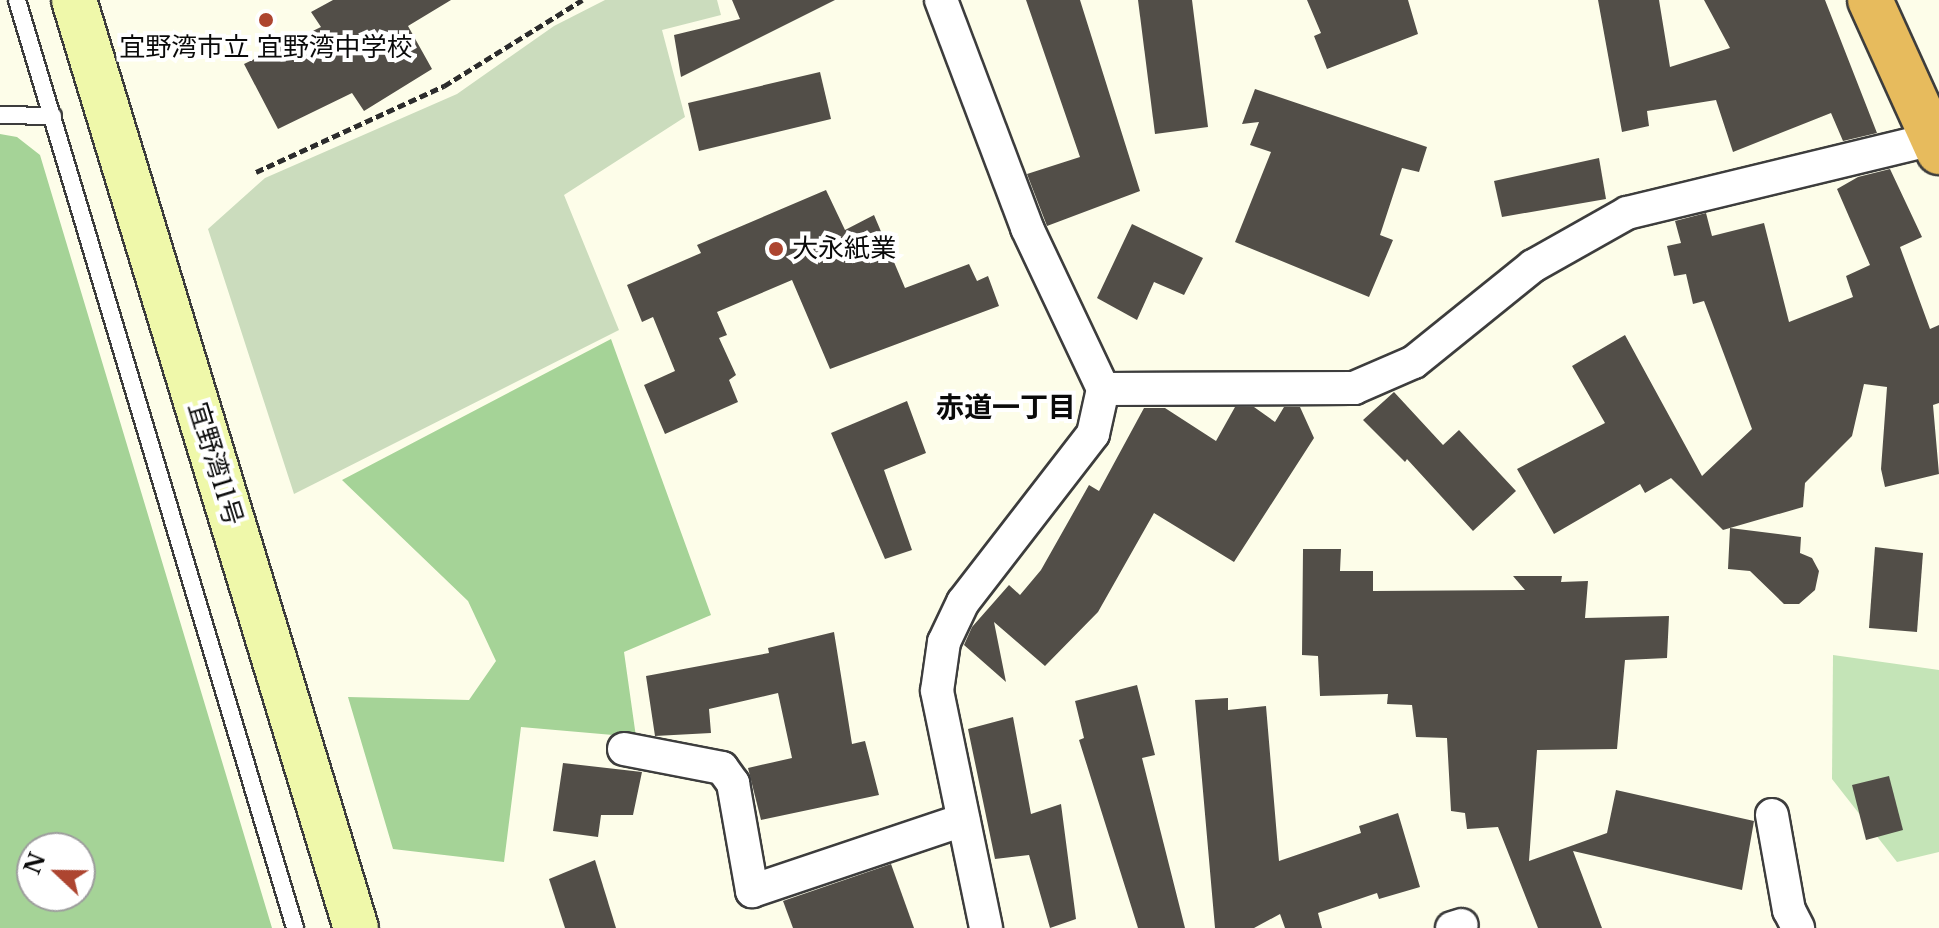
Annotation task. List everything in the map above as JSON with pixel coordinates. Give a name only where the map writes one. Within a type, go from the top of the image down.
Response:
[{"type":"highway","points":[[1870,0],[1936,146]]},
{"type":"street","name":"宜野湾11号","points":[[74,0],[356,928]]},
{"type":"street","points":[[941,0],[1027,228],[1103,389],[1093,434],[963,602],[944,642],[937,691],[986,928]]},
{"type":"street","points":[[1103,389],[1354,388],[1414,362],[1533,266],[1627,213],[1936,146]]},
{"type":"street","points":[[624,749],[722,768],[733,783],[752,891],[963,820]]},
{"type":"street","points":[[1772,815],[1789,910],[1798,928]]},
{"type":"lane","points":[[17,0],[295,928]]},
{"type":"lane","points":[[0,115],[53,116]]},
{"type":"path","points":[[256,172],[444,86],[582,0]]},
{"type":"green space","points":[[605,0],[717,0],[721,15],[662,30],[685,117],[564,195],[619,330],[294,494],[208,229],[265,178],[457,94],[554,26]]},
{"type":"green space","points":[[0,134],[17,137],[40,155],[272,928],[0,928]]},
{"type":"green space","points":[[611,339],[711,615],[624,652],[636,737],[521,727],[504,862],[393,849],[348,697],[469,700],[496,661],[468,601],[342,480]]},
{"type":"green space","points":[[1833,655],[1939,670],[1939,852],[1897,862],[1832,779]]},
{"type":"building","points":[[333,0],[451,0],[408,26],[432,69],[364,111],[352,93],[278,129],[244,64],[321,27],[311,12]]},
{"type":"building","points":[[732,0],[835,0],[681,77],[674,35],[740,19]]},
{"type":"building","points":[[1026,0],[1080,0],[1140,191],[1047,226],[1027,174],[1080,157]]},
{"type":"building","points":[[1138,0],[1192,0],[1208,127],[1155,134]]},
{"type":"building","points":[[1307,0],[1408,0],[1418,34],[1327,69],[1314,36],[1321,33]]},
{"type":"building","points":[[1598,0],[1659,0],[1670,67],[1730,48],[1704,0],[1825,0],[1877,133],[1843,141],[1831,113],[1733,152],[1716,100],[1647,111],[1649,126],[1622,132]]},
{"type":"building","points":[[820,72],[831,119],[699,151],[688,103]]},
{"type":"building","points":[[1255,89],[1427,147],[1419,172],[1402,168],[1380,235],[1393,240],[1369,297],[1235,242],[1271,152],[1250,145],[1259,122],[1242,124]]},
{"type":"building","points":[[1599,158],[1606,199],[1502,217],[1494,181]]},
{"type":"building","points":[[1890,169],[1922,237],[1900,247],[1930,329],[1939,325],[1939,403],[1933,405],[1939,474],[1885,487],[1881,469],[1887,387],[1864,384],[1852,436],[1805,483],[1803,507],[1723,530],[1671,478],[1645,493],[1640,484],[1554,534],[1517,469],[1605,423],[1572,366],[1625,335],[1702,476],[1752,429],[1704,301],[1693,304],[1686,274],[1674,276],[1667,246],[1681,243],[1675,221],[1706,213],[1712,236],[1764,223],[1789,322],[1853,297],[1846,276],[1870,265],[1837,189],[1858,177]]},
{"type":"building","points":[[826,190],[845,230],[874,215],[905,288],[969,264],[977,281],[988,276],[999,306],[830,369],[792,280],[717,312],[727,335],[719,338],[736,375],[729,380],[738,402],[665,434],[644,385],[675,371],[653,317],[642,322],[627,285],[701,253],[697,245]]},
{"type":"building","points":[[1132,224],[1203,258],[1184,295],[1154,282],[1137,320],[1097,298]]},
{"type":"building","points":[[1394,392],[1443,445],[1459,430],[1516,491],[1473,531],[1407,459],[1405,462],[1363,420]]},
{"type":"building","points":[[907,401],[926,453],[884,470],[912,550],[885,559],[831,433]]},
{"type":"building","points":[[1235,407],[1254,407],[1275,422],[1284,407],[1300,407],[1314,438],[1234,562],[1154,513],[1098,612],[1045,666],[994,622],[1006,682],[964,645],[972,627],[1009,585],[1020,595],[1041,570],[1089,485],[1099,491],[1144,408],[1165,408],[1216,441]]},
{"type":"building","points":[[1730,528],[1801,537],[1800,553],[1812,558],[1819,571],[1815,590],[1799,604],[1784,604],[1750,571],[1728,569]]},
{"type":"building","points":[[1875,547],[1923,553],[1917,632],[1869,628]]},
{"type":"building","points":[[1303,549],[1341,549],[1340,571],[1373,571],[1373,591],[1525,590],[1513,576],[1562,576],[1561,582],[1588,581],[1585,618],[1669,616],[1667,658],[1625,660],[1617,749],[1537,750],[1529,861],[1607,833],[1616,790],[1754,821],[1742,890],[1573,851],[1602,928],[1538,928],[1498,827],[1467,829],[1465,813],[1451,811],[1447,738],[1416,737],[1412,705],[1387,704],[1388,694],[1320,696],[1318,656],[1302,655]]},
{"type":"building","points":[[834,632],[852,744],[865,741],[879,795],[761,820],[748,768],[792,758],[778,693],[709,709],[711,733],[655,736],[646,676],[769,653],[768,648]]},
{"type":"building","points":[[1137,685],[1155,755],[1142,758],[1185,928],[1138,928],[1079,740],[1084,738],[1075,701]]},
{"type":"building","points":[[1228,698],[1228,710],[1266,706],[1279,861],[1361,833],[1359,826],[1398,813],[1420,887],[1379,899],[1377,893],[1318,913],[1322,928],[1285,928],[1280,914],[1254,928],[1215,928],[1195,700]]},
{"type":"building","points":[[1013,717],[1031,814],[1061,804],[1076,919],[1050,928],[1029,855],[995,859],[968,729]]},
{"type":"building","points":[[563,763],[642,772],[633,815],[601,815],[598,837],[553,831]]},
{"type":"building","points":[[1889,776],[1903,830],[1866,840],[1852,785]]},
{"type":"building","points":[[595,860],[616,928],[565,928],[549,879]]},
{"type":"building","points":[[891,864],[914,928],[793,928],[783,901]]},
{"type":"place","name":"宜野湾市立 宜野湾中学校","points":[[266,20]]},
{"type":"place","name":"大永紙業","points":[[776,249]]},
{"type":"district","name":"赤道一丁目","points":[[1006,408]]}]
